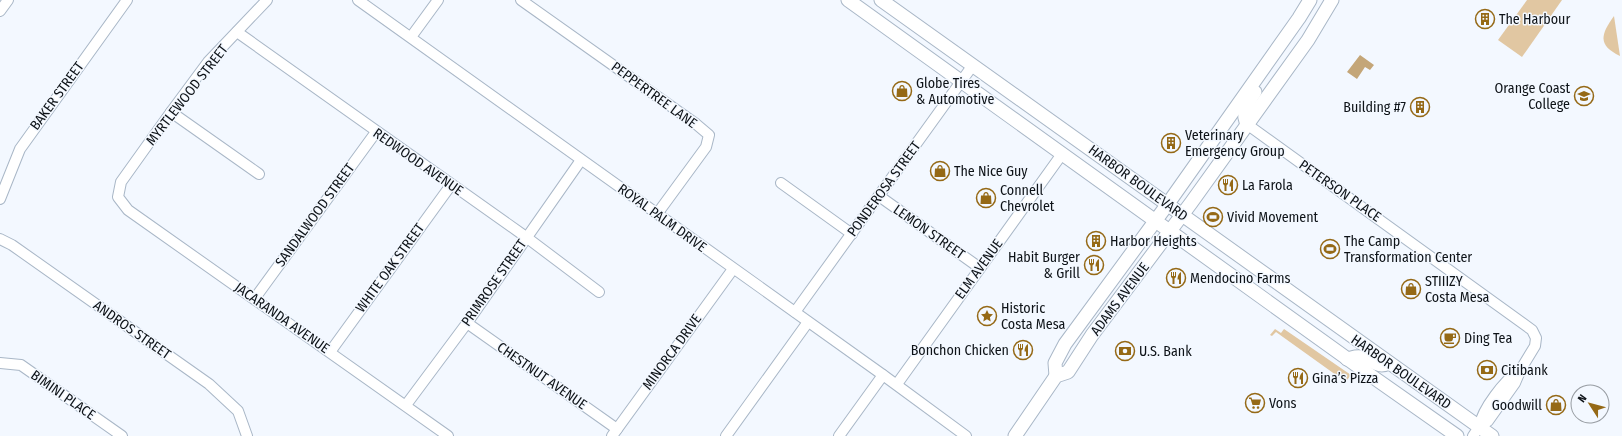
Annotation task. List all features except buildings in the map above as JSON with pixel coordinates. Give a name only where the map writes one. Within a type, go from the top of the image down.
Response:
[{"type":"main road","name":"HARBOR BOULEVARD","points":[[848,0],[1347,359],[1457,436]]},
{"type":"main road","name":"HARBOR BOULEVARD","points":[[881,0],[1389,363],[1476,432],[1492,436]]},
{"type":"main road","name":"ADAMS AVENUE","points":[[1056,376],[1055,364],[1065,344],[1167,205],[1299,18],[1310,0]]},
{"type":"main road","name":"ADAMS AVENUE","points":[[1015,436],[1056,376],[1068,372],[1092,335],[1182,216],[1308,40],[1332,0]]},
{"type":"main road","points":[[1248,125],[1244,120],[1244,113],[1249,101],[1269,74],[1272,55],[1289,67]]},
{"type":"main road","points":[[1347,359],[1359,356],[1376,365],[1381,366],[1389,363]]},
{"type":"street","points":[[0,12],[8,0]]},
{"type":"street","name":"BAKER STREET","points":[[0,199],[20,149],[127,0]]},
{"type":"street","name":"MYRTLEWOOD STREET","points":[[118,197],[121,182],[208,62],[267,0]]},
{"type":"street","name":"ROYAL PALM DRIVE","points":[[358,0],[897,384],[966,436]]},
{"type":"street","points":[[411,37],[438,0]]},
{"type":"street","name":"PEPPERTREE LANE","points":[[521,0],[696,124],[709,135],[706,147],[657,214]]},
{"type":"street","name":"REDWOOD AVENUE","points":[[237,32],[526,237],[599,292]]},
{"type":"street","name":"PONDEROSA STREET","points":[[795,312],[973,65]]},
{"type":"street","points":[[171,112],[259,174]]},
{"type":"street","name":"PETERSON PLACE","points":[[1248,125],[1532,330],[1536,338],[1535,346],[1521,368],[1508,378],[1481,417],[1476,432]]},
{"type":"street","name":"SANDALWOOD STREET","points":[[255,298],[376,132]]},
{"type":"street","name":"ELM AVENUE","points":[[897,384],[1062,154]]},
{"type":"street","name":"PRIMROSE STREET","points":[[406,405],[467,323],[581,160]]},
{"type":"street","points":[[781,183],[852,234]]},
{"type":"street","name":"WHITE OAK STREET","points":[[330,352],[451,185]]},
{"type":"street","name":"LEMON STREET","points":[[879,196],[980,268]]},
{"type":"street","name":"JACARANDA AVENUE","points":[[118,197],[128,210],[255,298],[448,436]]},
{"type":"street","name":"ANDROS STREET","points":[[0,239],[12,245],[209,384],[238,411],[247,436]]},
{"type":"street","name":"MINORCA DRIVE","points":[[614,432],[733,268]]},
{"type":"street","points":[[726,436],[808,322]]},
{"type":"street","name":"CHESTNUT AVENUE","points":[[467,323],[614,432]]},
{"type":"street","name":"BIMINI PLACE","points":[[0,363],[21,365],[122,436]]},
{"type":"street","points":[[839,436],[883,375]]},
{"type":"shaded area","points":[[1527,0],[1562,0],[1522,57],[1498,40]]},
{"type":"shaded area","points":[[1614,16],[1620,56],[1608,48],[1604,39],[1606,28]]},
{"type":"shaded area","points":[[1360,55],[1374,65],[1370,70],[1365,67],[1357,79],[1347,72]]},
{"type":"shaded area","points":[[1275,329],[1281,333],[1284,329],[1351,375],[1347,380],[1343,380],[1276,332],[1272,336],[1270,335]]},
{"type":"place","name":"The Harbour","points":[[1485,19]]},
{"type":"place","name":"Globe Tires & Automotive","points":[[902,91]]},
{"type":"place","name":"Orange Coast College","points":[[1584,96]]},
{"type":"place","name":"Building #7","points":[[1420,107]]},
{"type":"place","name":"Veterinary Emergency Group","points":[[1171,143]]},
{"type":"place","name":"The Nice Guy","points":[[940,171]]},
{"type":"place","name":"La Farola","points":[[1228,185]]},
{"type":"place","name":"Connell Chevrolet","points":[[986,198]]},
{"type":"place","name":"Vivid Movement","points":[[1213,217]]},
{"type":"place","name":"Harbor Heights","points":[[1096,241]]},
{"type":"place","name":"The Camp Transformation Center","points":[[1330,249]]},
{"type":"place","name":"Habit Burger & Grill","points":[[1094,265]]},
{"type":"place","name":"Mendocino Farms","points":[[1176,278]]},
{"type":"place","name":"STIIIZY Costa Mesa","points":[[1411,289]]},
{"type":"place","name":"Historic Costa Mesa","points":[[987,316]]},
{"type":"place","name":"Ding Tea","points":[[1450,338]]},
{"type":"place","name":"Bonchon Chicken","points":[[1023,350]]},
{"type":"place","name":"U.S. Bank","points":[[1125,351]]},
{"type":"place","name":"Citibank","points":[[1487,370]]},
{"type":"place","name":"Gina’s Pizza","points":[[1298,378]]},
{"type":"place","name":"Vons","points":[[1255,403]]},
{"type":"place","name":"Goodwill","points":[[1556,405]]}]
